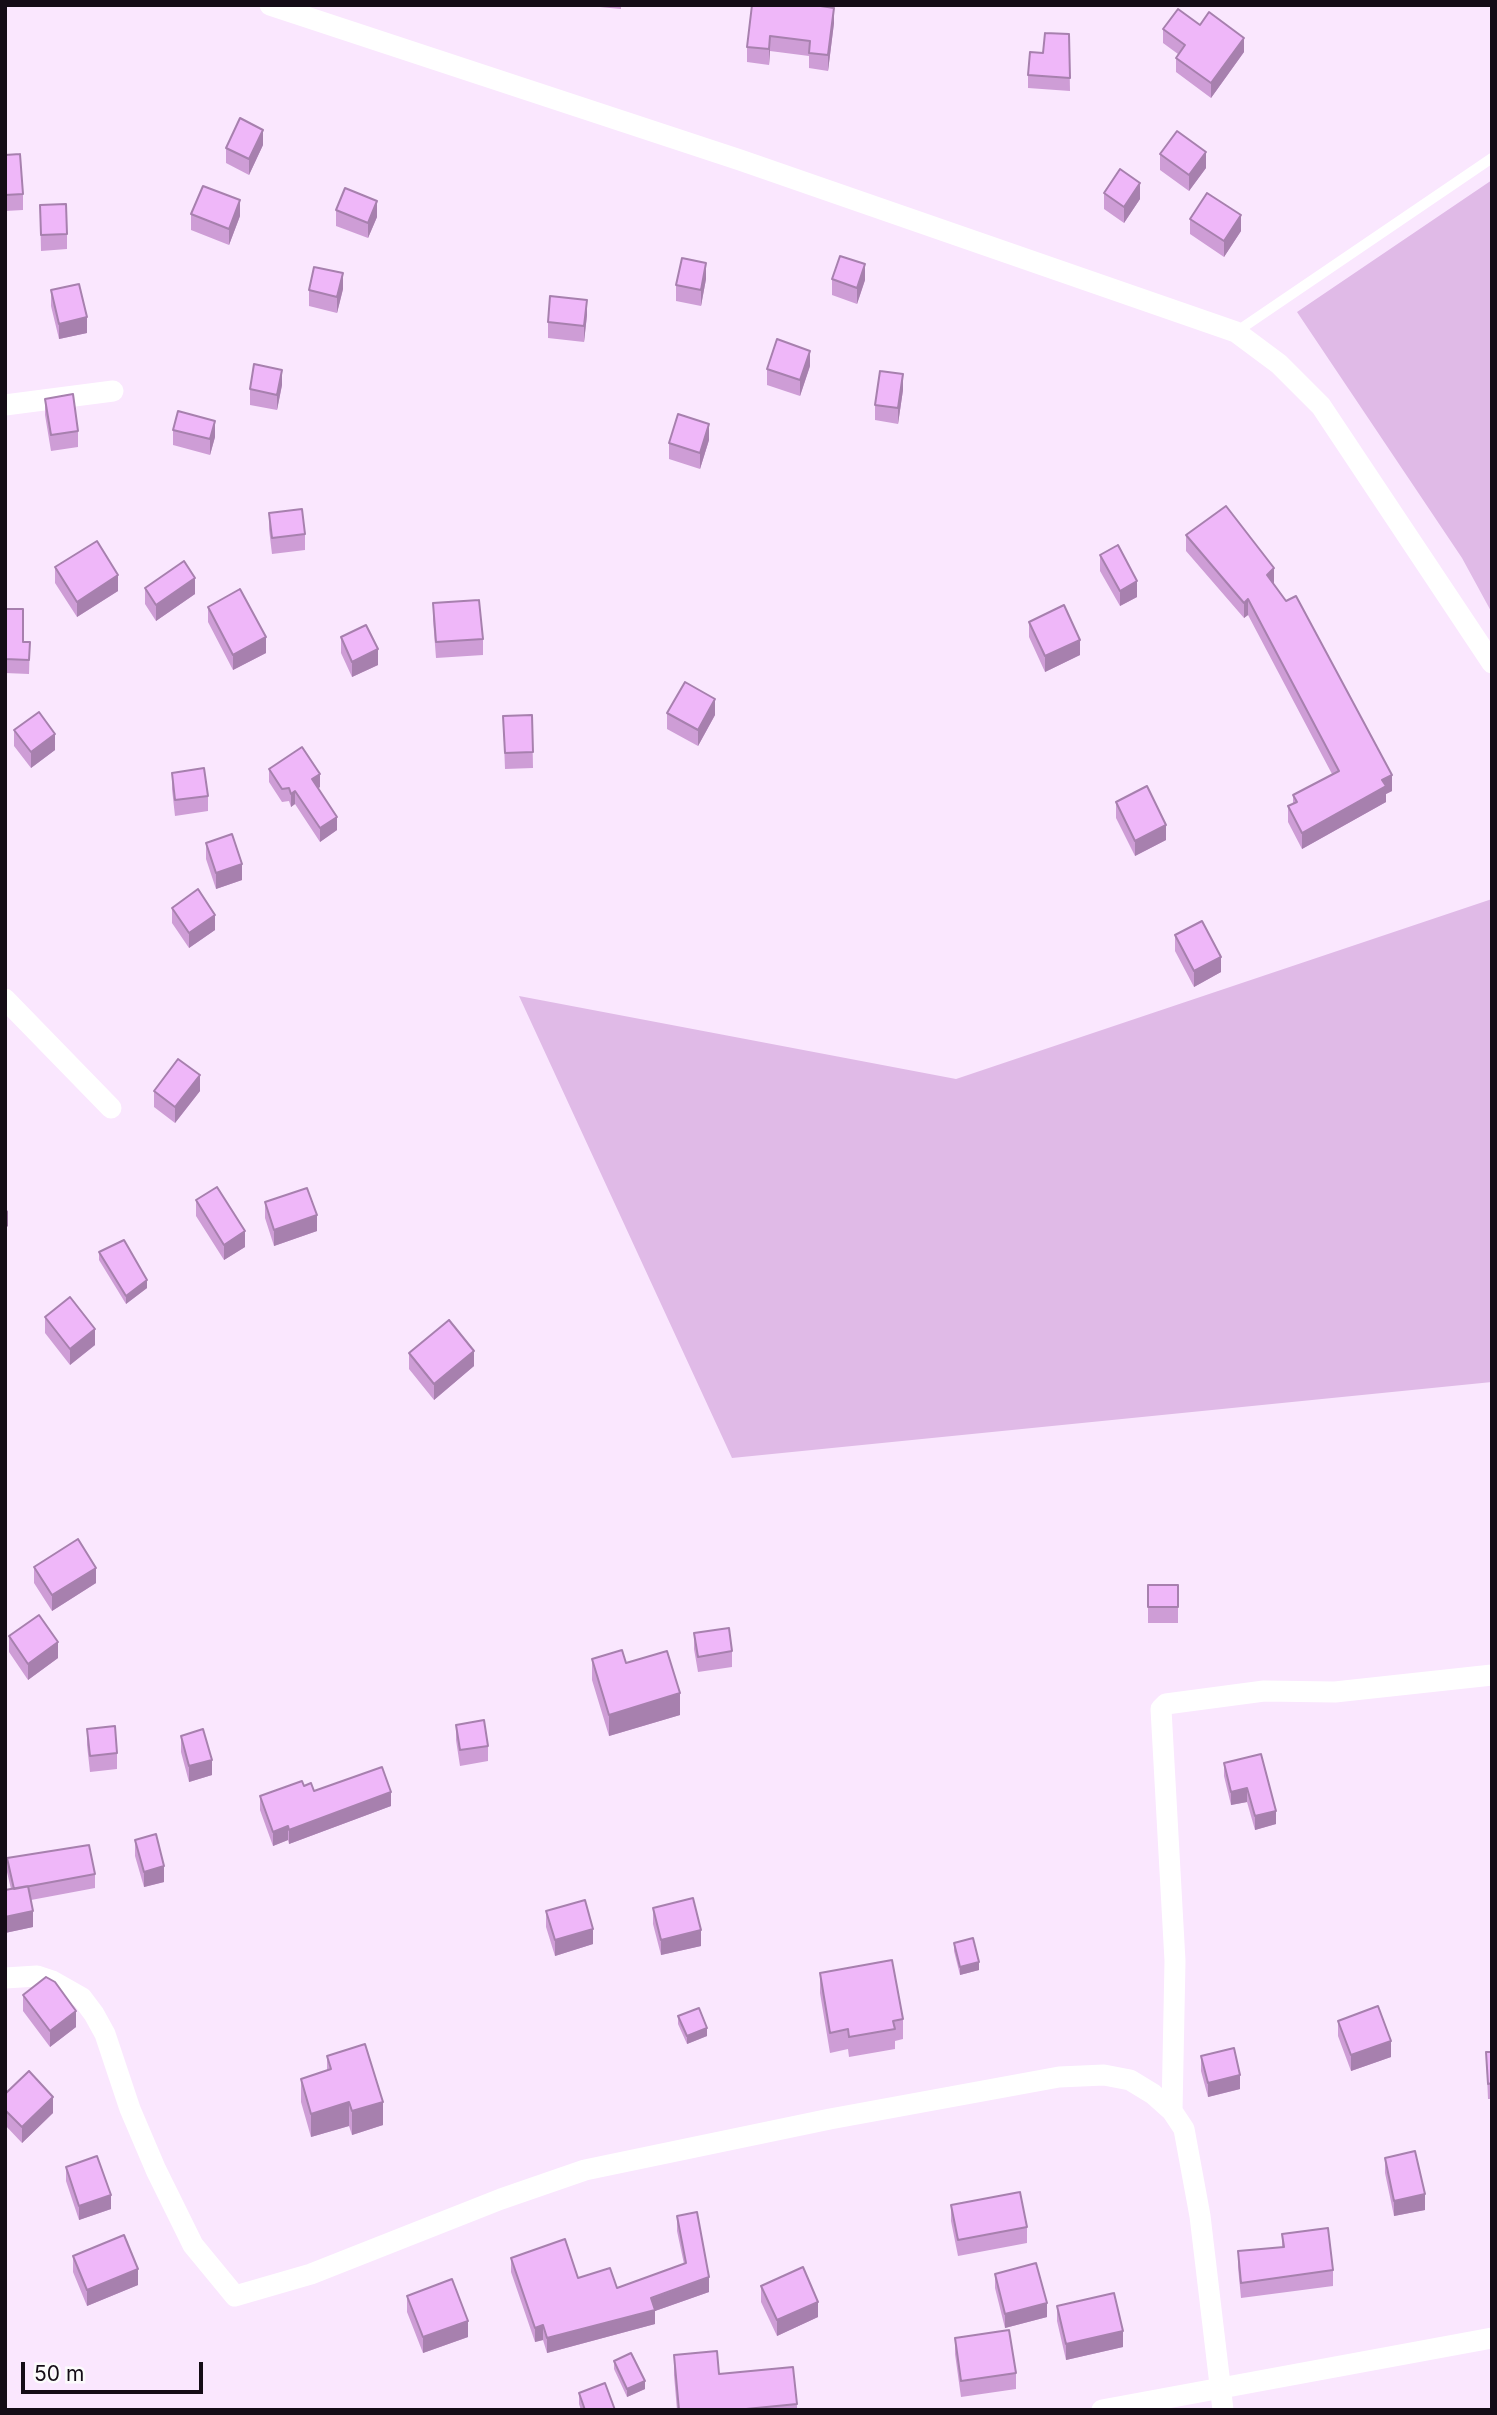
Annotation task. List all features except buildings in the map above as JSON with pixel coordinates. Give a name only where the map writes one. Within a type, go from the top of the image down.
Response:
[{"type":"street","points":[[270,5],[740,160],[1236,332],[1279,364],[1321,405],[1492,663]]},
{"type":"street","points":[[5,405],[113,391]]},
{"type":"street","points":[[5,999],[111,1108]]},
{"type":"street","points":[[1172,2111],[1175,1961],[1161,1709],[1166,1704],[1264,1691],[1335,1692],[1492,1675]]},
{"type":"street","points":[[5,1978],[37,1976],[52,1981],[82,1998],[94,2014],[105,2034],[130,2109],[156,2170],[193,2245],[235,2296],[311,2274],[501,2199],[584,2170],[830,2119],[1059,2077],[1093,2076],[1130,2080],[1153,2094],[1172,2111],[1184,2129],[1192,2161],[1222,2400]]},
{"type":"street","points":[[1102,2410],[1222,2400],[1492,2338]]},
{"type":"lane","points":[[1236,332],[1492,158]]},
{"type":"shaded area","points":[[1492,180],[1492,613],[1462,558],[1297,312]]},
{"type":"shaded area","points":[[1492,899],[1492,1382],[732,1458],[519,996],[956,1079]]}]
